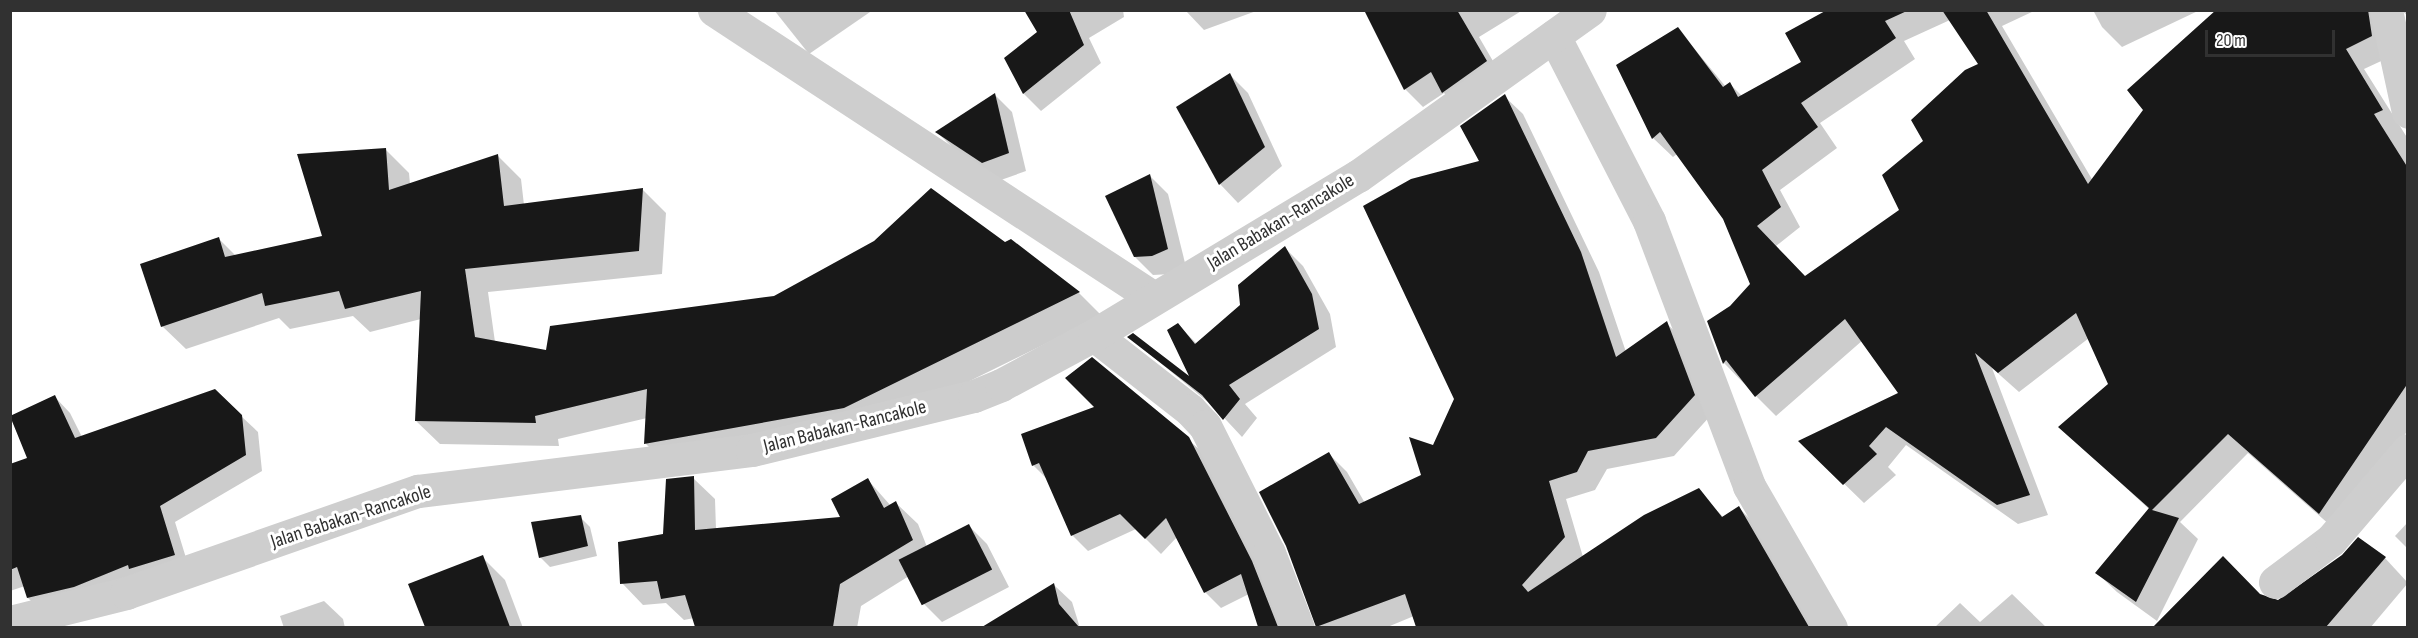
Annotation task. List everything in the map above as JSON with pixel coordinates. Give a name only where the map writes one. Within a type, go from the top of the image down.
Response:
[{"type":"street","points":[[714,10],[1154,298]]},
{"type":"street","name":"Jalan Babakan-Rancakole","points":[[10,622],[126,593],[418,491],[752,450],[974,396],[1029,372],[1094,335],[1358,176],[1590,10]]},
{"type":"street","points":[[2386,10],[2408,112]]},
{"type":"street","points":[[1554,36],[1648,221],[1749,486],[1831,627]]},
{"type":"street","points":[[1094,335],[1190,410],[1205,426],[1269,553],[1298,627]]},
{"type":"street","points":[[2275,582],[2331,540],[2408,450]]},
{"type":"building","points":[[1024,10],[1069,10],[1084,45],[1023,94],[1004,58],[1037,32]]},
{"type":"building","points":[[1364,10],[1457,10],[1487,61],[1442,93],[1431,72],[1404,90]]},
{"type":"building","points":[[1827,10],[1909,10],[1885,21],[1896,38],[1801,103],[1818,127],[1762,170],[1781,207],[1757,226],[1805,276],[1899,210],[1882,175],[1923,141],[1911,120],[1965,70],[1978,64],[1942,10],[1986,10],[2088,184],[2143,110],[2127,90],[2216,10],[2368,10],[2372,36],[2346,49],[2383,110],[2374,114],[2408,168],[2408,383],[2319,514],[2228,434],[2152,510],[2179,518],[2136,602],[2095,573],[2149,508],[2058,427],[2108,384],[2076,313],[1998,373],[1975,353],[2030,495],[1997,505],[1886,427],[1869,446],[1877,454],[1843,485],[1798,441],[1898,393],[1845,319],[1755,397],[1726,360],[1723,364],[1707,321],[1730,306],[1750,284],[1723,219],[1660,132],[1652,139],[1616,65],[1678,27],[1723,87],[1730,82],[1738,97],[1801,62],[1785,33]]},
{"type":"building","points":[[1230,73],[1265,147],[1219,185],[1176,107]]},
{"type":"building","points":[[995,93],[1009,153],[982,163],[935,132]]},
{"type":"building","points":[[1505,94],[1581,252],[1616,357],[1667,321],[1695,395],[1656,438],[1588,451],[1577,472],[1549,481],[1565,537],[1522,585],[1528,592],[1644,515],[1699,488],[1722,517],[1739,506],[1809,627],[1416,627],[1405,594],[1316,627],[1286,546],[1259,492],[1329,452],[1359,504],[1421,475],[1409,437],[1433,445],[1454,399],[1363,206],[1411,179],[1479,161],[1460,126]]},
{"type":"building","points":[[386,148],[389,190],[498,154],[504,206],[643,188],[639,251],[465,269],[475,337],[546,350],[550,326],[774,296],[874,241],[931,188],[1005,242],[1011,239],[1080,292],[844,408],[644,444],[647,389],[535,416],[536,423],[415,421],[421,291],[345,309],[339,291],[265,306],[262,293],[161,327],[140,264],[219,237],[225,257],[322,236],[297,154]]},
{"type":"building","points":[[1150,174],[1168,249],[1152,256],[1134,257],[1105,196]]},
{"type":"building","points":[[1285,246],[1312,294],[1319,329],[1229,385],[1240,399],[1223,420],[1202,395],[1127,337],[1133,333],[1189,376],[1167,330],[1178,323],[1195,344],[1240,305],[1238,285]]},
{"type":"building","points":[[1092,357],[1189,437],[1252,561],[1278,627],[1258,627],[1241,574],[1204,593],[1166,518],[1145,539],[1120,514],[1071,536],[1039,463],[1032,466],[1021,434],[1094,407],[1065,378]]},
{"type":"building","points":[[215,389],[242,415],[246,455],[160,506],[175,555],[129,569],[128,565],[74,587],[27,598],[17,567],[10,570],[10,464],[27,458],[10,416],[55,395],[75,438]]},
{"type":"building","points":[[694,476],[695,530],[840,517],[831,499],[868,478],[884,508],[896,501],[913,540],[840,584],[833,627],[695,627],[685,595],[661,599],[657,581],[620,584],[618,542],[663,534],[666,479]]},
{"type":"building","points":[[581,515],[588,546],[539,558],[531,522]]},
{"type":"building","points":[[969,524],[992,569],[922,605],[899,560]]},
{"type":"building","points":[[2358,537],[2386,557],[2326,627],[2153,627],[2223,556],[2260,594],[2278,600],[2342,555]]},
{"type":"building","points":[[483,555],[510,627],[425,627],[408,584]]},
{"type":"building","points":[[1054,583],[1059,604],[1079,627],[982,627]]}]
